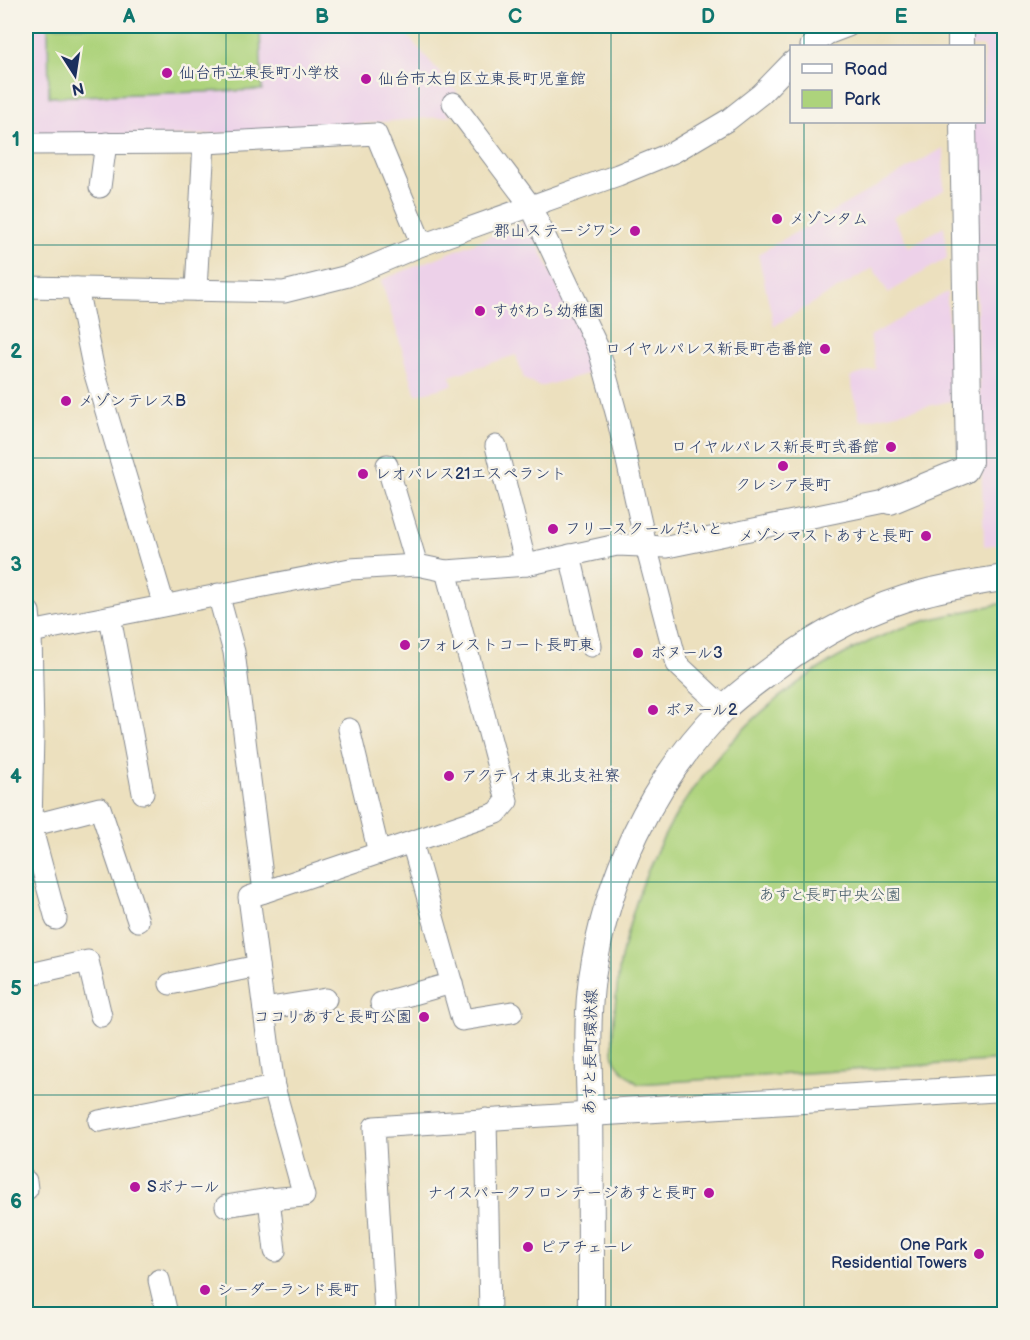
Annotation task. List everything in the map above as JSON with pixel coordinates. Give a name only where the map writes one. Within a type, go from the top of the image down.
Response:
[{"type":"street","points":[[812,45],[827,34],[848,26]]},
{"type":"street","points":[[961,26],[961,45]]},
{"type":"street","points":[[26,287],[284,292],[348,276],[422,245],[618,175],[674,152],[728,120],[761,94],[790,64]]},
{"type":"street","points":[[453,103],[530,205],[599,350],[677,664],[724,708]]},
{"type":"street","points":[[56,919],[28,826],[33,733],[28,622],[110,617],[350,569],[417,565],[446,571],[526,565],[617,545],[668,547],[890,501],[965,470],[969,462],[963,123]]},
{"type":"street","points":[[26,144],[204,143],[376,134],[422,245]]},
{"type":"street","points":[[100,187],[106,143]]},
{"type":"street","points":[[196,290],[204,143]]},
{"type":"street","points":[[76,288],[94,370],[164,605]]},
{"type":"street","points":[[496,446],[526,565]]},
{"type":"street","points":[[387,465],[417,565]]},
{"type":"street","points":[[570,555],[591,646]]},
{"type":"street","points":[[226,1206],[304,1196],[274,1087],[249,897],[497,813],[507,801],[446,571]]},
{"type":"street","name":"あすと長町環状線","points":[[591,1314],[588,1057],[592,979],[602,929],[621,865],[640,822],[667,777],[699,734],[724,708],[806,644],[856,618],[922,593],[1005,578]]},
{"type":"street","points":[[218,594],[234,652],[264,892]]},
{"type":"street","points":[[110,617],[143,793]]},
{"type":"street","points":[[349,729],[379,853]]},
{"type":"street","points":[[28,826],[100,808],[138,921]]},
{"type":"street","points":[[412,842],[462,1020],[512,1012]]},
{"type":"street","points":[[26,975],[88,962],[101,1016]]},
{"type":"street","points":[[170,984],[258,966]]},
{"type":"street","points":[[381,1003],[452,983]]},
{"type":"street","points":[[264,1009],[326,999]]},
{"type":"street","points":[[99,1121],[274,1087]]},
{"type":"street","points":[[385,1314],[374,1127],[1005,1088]]},
{"type":"street","points":[[486,1119],[490,1314]]},
{"type":"street","points":[[269,1199],[275,1251]]},
{"type":"street","points":[[159,1280],[167,1314]]},
{"type":"shaded area","name":"仙台市立東長町小学校","points":[[26,26],[399,26],[458,93],[443,106],[451,116],[313,128],[180,136],[26,137]]},
{"type":"shaded area","points":[[969,26],[1004,26],[1004,544],[984,546],[971,123],[985,123],[985,45],[969,45]]},
{"type":"shaded area","points":[[943,148],[944,190],[893,217],[909,247],[944,226],[947,258],[888,293],[873,268],[774,326],[758,254]]},
{"type":"shaded area","name":"すがわら幼稚園","points":[[527,222],[584,341],[593,372],[540,387],[524,379],[516,355],[450,376],[453,385],[416,395],[381,280]]},
{"type":"shaded area","points":[[947,292],[951,401],[860,421],[850,377],[876,369],[870,336]]},
{"type":"green space","points":[[48,26],[260,26],[262,90],[49,97]]},
{"type":"green space","name":"あすと長町中央公園","points":[[1004,604],[1004,1060],[638,1084],[620,1068],[613,1055],[621,957],[631,919],[648,871],[670,826],[697,783],[729,744],[765,709],[805,678],[848,652],[919,622]]},
{"type":"place","name":"仙台市立東長町小学校","points":[[167,73]]},
{"type":"place","name":"仙台市太白区立東長町児童館","points":[[366,79]]},
{"type":"place","name":"メゾンタム","points":[[777,219]]},
{"type":"place","name":"郡山ステージワン","points":[[635,231]]},
{"type":"place","name":"すがわら幼稚園","points":[[480,311]]},
{"type":"place","name":"ロイヤルパレス新長町壱番館","points":[[825,349]]},
{"type":"place","name":"メゾンテレスB","points":[[66,401]]},
{"type":"place","name":"ロイヤルパレス新長町弐番館","points":[[891,447]]},
{"type":"place","name":"クレシア長町","points":[[783,466]]},
{"type":"place","name":"レオパレス21エスペラント","points":[[363,474]]},
{"type":"place","name":"フリースクールだいと","points":[[553,529]]},
{"type":"place","name":"メゾンマストあすと長町","points":[[926,536]]},
{"type":"place","name":"フォレストコート長町東","points":[[405,645]]},
{"type":"place","name":"ボヌール3","points":[[638,653]]},
{"type":"place","name":"ボヌール2","points":[[653,710]]},
{"type":"place","name":"アクティオ東北支社寮","points":[[449,776]]},
{"type":"place","name":"ココリあすと長町公園","points":[[424,1017]]},
{"type":"place","name":"Sボナール","points":[[135,1187]]},
{"type":"place","name":"ナイスパークフロンテージあすと長町","points":[[709,1193]]},
{"type":"place","name":"ピアチェーレ","points":[[528,1247]]},
{"type":"place","name":"One Park Residential Towers","points":[[979,1254]]},
{"type":"place","name":"シーダーランド長町","points":[[205,1290]]}]
